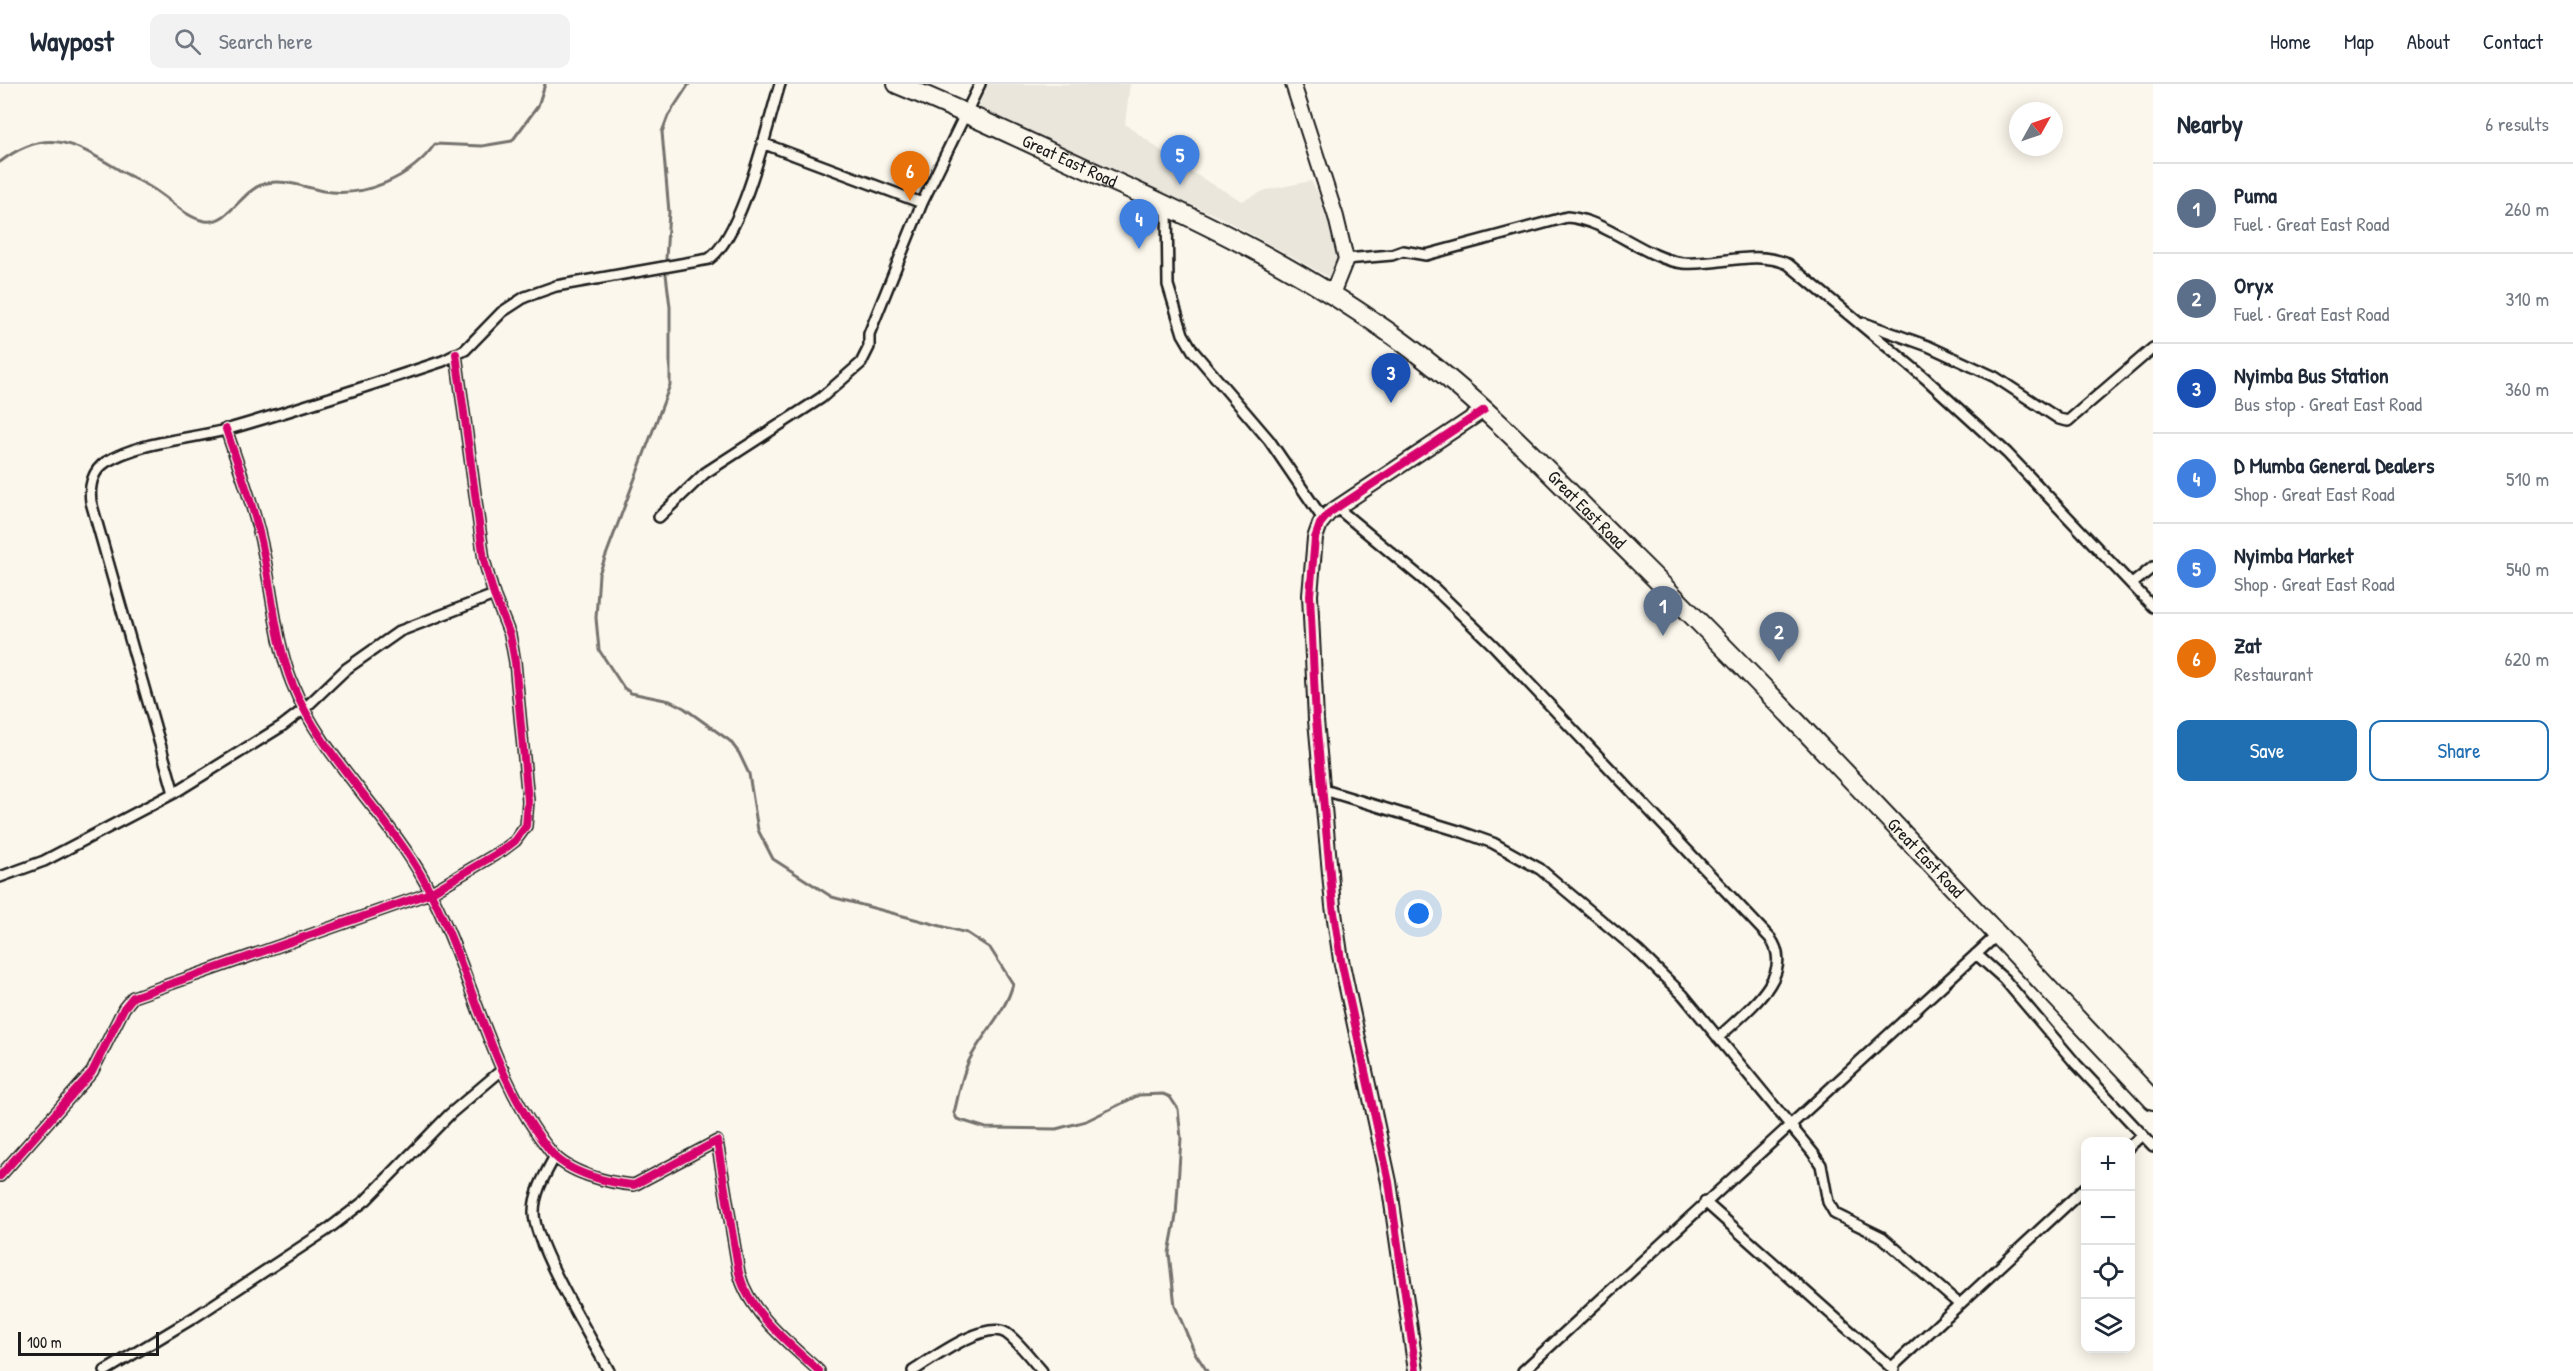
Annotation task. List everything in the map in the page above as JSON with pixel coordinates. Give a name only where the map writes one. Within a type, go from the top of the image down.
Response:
[{"type":"highway","name":"Great East Road","points":[[897,84],[967,113],[1167,204],[1268,256],[1332,294],[1430,363],[1485,410],[1715,637],[2153,1100]]},
{"type":"street","points":[[174,793],[91,502],[90,488],[93,477],[101,466],[121,455],[141,448],[226,429],[443,361],[484,333],[502,312],[525,297],[604,276],[709,259],[723,244],[740,210],[780,84]]},
{"type":"street","points":[[659,517],[705,472],[821,398],[861,363],[869,347],[869,334],[922,203],[980,84]]},
{"type":"street","points":[[1293,84],[1336,217],[1347,259],[1332,294]]},
{"type":"street","points":[[762,143],[922,203]]},
{"type":"street","points":[[1167,204],[1168,285],[1183,334],[1193,351],[1269,440],[1323,519]]},
{"type":"street","points":[[1347,259],[1392,255],[1403,251],[1426,255],[1518,230],[1574,218],[1681,263],[1750,258],[1779,260],[1788,264],[1859,322],[2007,453],[2153,607]]},
{"type":"street","points":[[1859,322],[1966,363],[1995,377],[2059,419],[2068,421],[2153,348]]},
{"type":"street","points":[[0,1176],[86,1080],[104,1052],[124,1008],[133,998],[196,973],[430,893],[503,850],[522,833],[529,819],[515,662],[510,635],[487,574],[456,354]]},
{"type":"street","points":[[1416,1371],[1389,1182],[1341,960],[1333,906],[1322,789],[1310,595],[1315,538],[1323,519],[1336,507],[1485,410]]},
{"type":"street","points":[[226,429],[258,528],[282,656],[304,709],[410,857],[430,893],[503,1069],[527,1115],[555,1156],[579,1171],[634,1185],[717,1141],[739,1273],[744,1289],[765,1318],[819,1371]]},
{"type":"street","points":[[1336,507],[1436,590],[1494,646],[1770,938],[1778,953],[1776,976],[1718,1038]]},
{"type":"street","points":[[2132,584],[2153,567]]},
{"type":"street","points":[[0,877],[53,857],[124,817],[174,793],[282,726],[304,709],[346,669],[385,640],[415,624],[494,595]]},
{"type":"street","points":[[1322,789],[1493,843],[1540,869],[1638,951],[1683,995],[1821,1165],[1828,1202],[1835,1214],[1882,1237],[1959,1304]]},
{"type":"street","points":[[1523,1371],[1997,935]]},
{"type":"street","points":[[1976,954],[2019,995],[2076,1064],[2153,1146]]},
{"type":"street","points":[[105,1371],[195,1317],[327,1230],[366,1200],[450,1114],[503,1069]]},
{"type":"street","points":[[2135,1141],[2142,1135]]},
{"type":"street","points":[[555,1156],[536,1197],[533,1214],[542,1243],[609,1371]]},
{"type":"street","points":[[1705,1202],[1893,1369],[2081,1191]]},
{"type":"street","points":[[913,1371],[989,1330],[1008,1335],[1042,1371]]},
{"type":"shaded area","points":[[985,84],[1130,84],[1125,124],[1186,169],[1242,201],[1266,190],[1311,181],[1331,216],[1345,257],[1332,279],[1220,217],[973,111]]},
{"type":"waterway","points":[[0,162],[16,151],[31,145],[45,142],[72,145],[149,186],[192,217],[213,221],[228,213],[254,189],[268,183],[292,184],[323,191],[354,191],[370,188],[400,176],[413,167],[435,144],[482,146],[512,141],[538,106],[545,84]]},
{"type":"waterway","points":[[666,259],[669,212],[662,132],[668,116],[689,84]]},
{"type":"waterway","points":[[666,274],[670,307],[670,385],[599,574],[596,618],[599,650],[624,688],[631,693],[670,701],[684,708],[730,741],[739,753],[749,774],[758,830],[773,859],[832,897],[967,933],[990,948],[1013,984],[1001,1012],[977,1046],[963,1076],[954,1113],[957,1119],[986,1128],[1056,1129],[1086,1121],[1139,1095],[1163,1094],[1170,1097],[1178,1109],[1181,1138],[1176,1216],[1169,1253],[1175,1306],[1195,1353],[1207,1371]]},
{"type":"cycle path","points":[[0,1176],[92,1072],[124,1008],[133,997],[430,893],[503,850],[515,841],[526,826],[528,801],[515,662],[510,635],[494,595],[484,560],[456,354]]},
{"type":"cycle path","points":[[1416,1371],[1389,1182],[1341,960],[1333,906],[1316,720],[1310,595],[1315,538],[1320,524],[1329,513],[1484,410]]},
{"type":"cycle path","points":[[226,429],[257,523],[278,636],[292,683],[304,710],[320,735],[410,856],[425,882],[456,950],[496,1055],[529,1122],[551,1152],[567,1166],[589,1176],[634,1185],[717,1141],[739,1273],[744,1288],[772,1327],[819,1371]]},
{"type":"place","name":"Nyimba Market","points":[[1180,185]]},
{"type":"place","name":"Zat","points":[[910,201]]},
{"type":"place","name":"D Mumba General Dealers","points":[[1139,249]]},
{"type":"place","name":"Nyimba Bus Station","points":[[1391,403]]},
{"type":"place","name":"Puma","points":[[1663,636]]},
{"type":"place","name":"Oryx","points":[[1779,662]]}]
